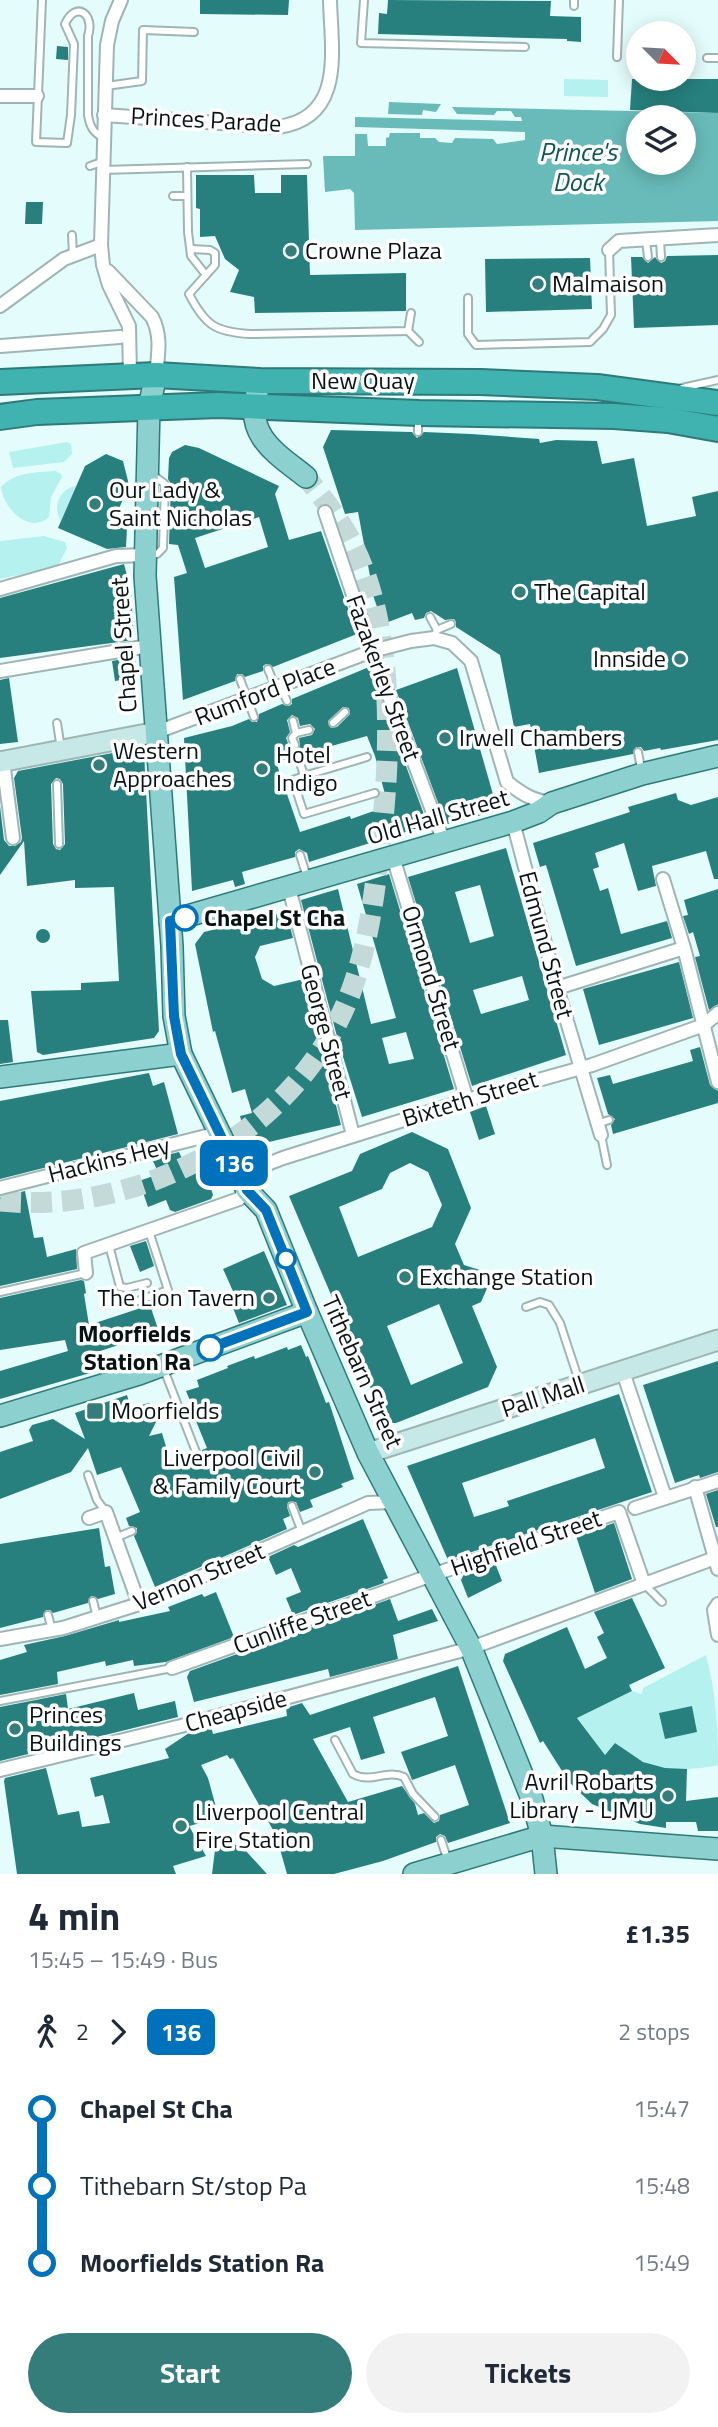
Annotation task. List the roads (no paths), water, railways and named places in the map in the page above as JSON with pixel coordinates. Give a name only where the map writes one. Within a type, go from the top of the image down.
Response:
[{"type":"highway","name":"New Quay","points":[[135,390],[156,375],[260,381],[481,382],[597,387],[718,403]]},
{"type":"highway","points":[[0,382],[46,379],[135,390]]},
{"type":"highway","name":"New Quay","points":[[135,390],[218,405],[418,423],[614,416],[668,420],[718,429]]},
{"type":"highway","points":[[0,417],[37,412],[135,390]]},
{"type":"main road","points":[[260,381],[253,407],[254,422],[261,436],[306,477]]},
{"type":"main road","name":"Chapel Street","points":[[135,390],[149,472],[146,555],[149,646],[170,921]]},
{"type":"main road","points":[[2,762],[56,754],[157,732]]},
{"type":"main road","name":"Old Hall Street","points":[[170,921],[513,822],[539,812],[552,803],[642,774],[718,756]]},
{"type":"main road","name":"Tithebarn Street","points":[[170,921],[174,1016],[181,1054],[247,1190],[266,1210],[368,1453],[471,1648],[533,1799],[542,1836],[546,1874]]},
{"type":"main road","points":[[0,1077],[181,1054]]},
{"type":"main road","points":[[0,1416],[162,1366],[307,1312]]},
{"type":"main road","name":"Pall Mall","points":[[368,1453],[718,1340]]},
{"type":"main road","points":[[414,1874],[542,1836],[718,1849]]},
{"type":"street","points":[[121,0],[108,35],[103,138],[98,166],[103,265],[109,285],[129,326],[135,390]]},
{"type":"street","name":"Princes Parade","points":[[104,115],[278,127],[300,121],[320,104],[329,87],[330,0]]},
{"type":"street","points":[[0,96],[37,96]]},
{"type":"street","points":[[609,250],[619,242],[718,235]]},
{"type":"street","points":[[0,306],[73,255],[101,245]]},
{"type":"street","points":[[103,265],[152,317],[157,326],[159,346],[156,375]]},
{"type":"street","points":[[0,346],[120,337]]},
{"type":"street","name":"Fazakerley Street","points":[[325,512],[372,651],[444,842]]},
{"type":"street","points":[[0,589],[116,556],[146,555]]},
{"type":"street","points":[[436,634],[452,643],[471,661],[508,782],[537,801],[552,803]]},
{"type":"street","name":"Rumford Place","points":[[157,732],[372,651],[436,634]]},
{"type":"street","points":[[0,671],[149,646]]},
{"type":"street","points":[[2,762],[13,838]]},
{"type":"street","name":"Edmund Street","points":[[513,822],[580,1067],[602,1126]]},
{"type":"street","name":"Ormond Street","points":[[393,857],[467,1100]]},
{"type":"street","points":[[663,879],[684,948],[717,1083]]},
{"type":"street","name":"George Street","points":[[299,885],[353,1135]]},
{"type":"street","points":[[557,988],[684,948]]},
{"type":"street","name":"Bixteth Street","points":[[247,1190],[265,1165],[353,1135],[580,1067],[704,1024],[718,1013]]},
{"type":"street","name":"Hackins Hey","points":[[0,1188],[218,1133]]},
{"type":"street","points":[[86,1273],[84,1253],[132,1230],[149,1230],[239,1199],[247,1190]]},
{"type":"street","points":[[623,1372],[666,1497]]},
{"type":"street","points":[[635,1508],[718,1480]]},
{"type":"street","points":[[695,1487],[716,1564]]},
{"type":"street","name":"Vernon Street","points":[[0,1639],[52,1630],[139,1604],[368,1503],[393,1502]]},
{"type":"street","points":[[89,1518],[106,1512],[139,1604]]},
{"type":"street","name":"Highfield Street","points":[[432,1575],[619,1512],[644,1584]]},
{"type":"street","name":"Cheapside","points":[[0,1770],[181,1726],[471,1648],[644,1584],[716,1564]]},
{"type":"street","name":"Cunliffe Street","points":[[172,1668],[432,1575]]},
{"type":"street","points":[[716,1607],[718,1636]]},
{"type":"lane","points":[[364,0],[361,43],[525,47]]},
{"type":"lane","points":[[617,57],[619,0]]},
{"type":"lane","points":[[42,1],[36,142],[67,143],[74,44],[65,24],[69,14],[75,11],[89,17],[92,26],[87,71],[88,116],[96,134],[103,138]]},
{"type":"lane","points":[[104,86],[142,81],[143,30],[194,32]]},
{"type":"lane","points":[[707,58],[718,58]]},
{"type":"lane","points":[[98,166],[307,164]]},
{"type":"lane","points":[[187,167],[191,253],[206,275]]},
{"type":"lane","points":[[173,196],[187,196]]},
{"type":"lane","points":[[180,233],[188,232]]},
{"type":"lane","points":[[72,235],[73,255]]},
{"type":"lane","points":[[653,240],[661,257]]},
{"type":"lane","points":[[648,257],[653,240]]},
{"type":"lane","points":[[183,259],[191,253],[210,250],[215,253],[215,265],[189,294],[203,319],[217,328],[250,334],[408,331],[419,342]]},
{"type":"lane","points":[[468,298],[468,334],[476,345],[590,342],[603,329],[611,315],[609,250]]},
{"type":"lane","points":[[408,331],[411,313]]},
{"type":"lane","points":[[656,393],[718,380]]},
{"type":"lane","points":[[430,617],[436,634],[451,624]]},
{"type":"lane","points":[[268,669],[287,701]]},
{"type":"lane","points":[[240,679],[254,716]]},
{"type":"lane","points":[[333,723],[345,712]]},
{"type":"lane","points":[[293,721],[296,733]]},
{"type":"lane","points":[[56,754],[57,723]]},
{"type":"lane","points":[[295,745],[292,738],[296,733],[309,730]]},
{"type":"lane","points":[[638,752],[642,774]]},
{"type":"lane","points":[[367,757],[293,780],[304,814],[375,793]]},
{"type":"lane","points":[[298,758],[304,776]]},
{"type":"lane","points":[[57,784],[59,844]]},
{"type":"lane","points":[[299,885],[300,855]]},
{"type":"lane","points":[[602,1126],[607,1164]]},
{"type":"lane","points":[[129,1304],[168,1290],[149,1230]]},
{"type":"lane","points":[[108,1243],[120,1287],[146,1283]]},
{"type":"lane","points":[[0,1292],[86,1273]]},
{"type":"lane","points":[[526,1307],[540,1302],[549,1305],[560,1323],[580,1385]]},
{"type":"lane","points":[[162,1366],[198,1457]]},
{"type":"lane","points":[[88,1475],[97,1500],[106,1512]]},
{"type":"lane","points":[[292,1506],[302,1532]]},
{"type":"lane","points":[[115,1538],[132,1531]]},
{"type":"lane","points":[[644,1584],[662,1602]]},
{"type":"lane","points":[[93,1601],[97,1618]]},
{"type":"lane","points":[[48,1615],[52,1630]]},
{"type":"lane","points":[[0,1701],[172,1668]]},
{"type":"lane","points":[[335,1740],[353,1774],[365,1779],[389,1773],[404,1777],[413,1794],[435,1816]]},
{"type":"lane","points":[[440,1840],[449,1864]]},
{"type":"water","points":[[389,102],[441,104],[436,112],[423,110],[422,115],[388,114]]},
{"type":"water","name":"Prince's Dock","points":[[452,107],[626,111],[626,175],[696,175],[696,113],[718,113],[718,221],[355,230],[354,193],[350,189],[325,192],[323,156],[355,156],[355,134],[367,134],[368,146],[386,146],[386,138],[390,133],[420,133],[420,138],[435,138],[439,142],[452,143],[455,138],[493,139],[497,144],[525,140],[525,132],[355,127],[355,117],[522,121],[521,117],[515,117],[511,111],[497,111],[494,115],[457,114]]},
{"type":"tunnel","points":[[0,1201],[56,1202],[111,1193],[165,1176],[215,1150],[261,1118],[301,1078],[332,1032],[355,980],[369,924],[382,829],[387,753],[385,672],[371,593],[358,557],[341,524],[306,477]]},
{"type":"place","name":"Crowne Plaza","points":[[291,251]]},
{"type":"place","name":"Malmaison","points":[[538,284]]},
{"type":"place","name":"Our Lady & Saint Nicholas","points":[[95,504]]},
{"type":"place","name":"The Capital","points":[[520,592]]},
{"type":"place","name":"Innside","points":[[680,659]]},
{"type":"place","name":"Irwell Chambers","points":[[445,738]]},
{"type":"place","name":"Western Approaches","points":[[99,765]]},
{"type":"place","name":"Hotel Indigo","points":[[262,769]]},
{"type":"place","name":"Chapel St Cha","points":[[185,918]]},
{"type":"place","name":"Exchange Station","points":[[405,1277]]},
{"type":"place","name":"The Lion Tavern","points":[[269,1298]]},
{"type":"place","name":"Moorfields Station Ra","points":[[210,1348]]},
{"type":"place","name":"Moorfields","points":[[95,1411]]},
{"type":"place","name":"Liverpool Civil & Family Court","points":[[315,1472]]},
{"type":"place","name":"Princes Buildings","points":[[15,1729]]},
{"type":"place","name":"Avril Robarts Library - LJMU","points":[[668,1796]]},
{"type":"place","name":"Liverpool Central Fire Station","points":[[181,1826]]}]
